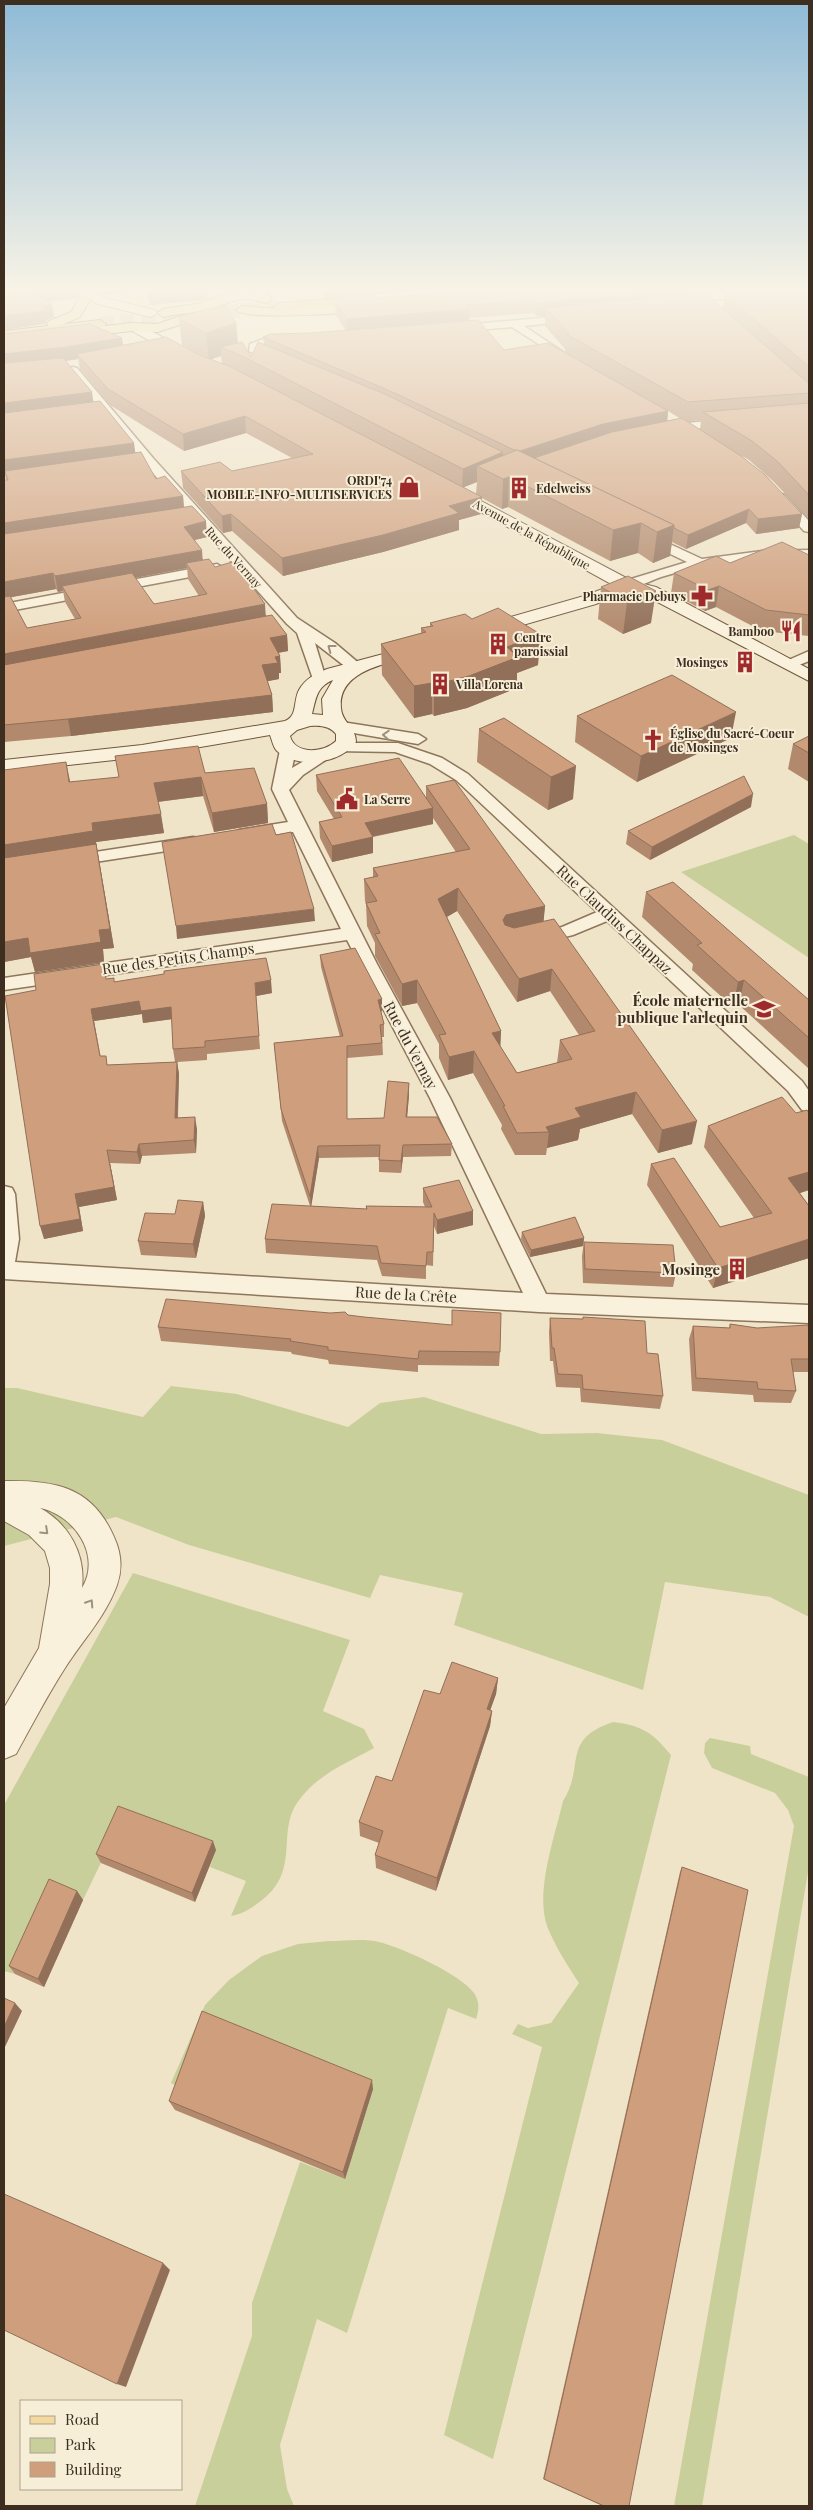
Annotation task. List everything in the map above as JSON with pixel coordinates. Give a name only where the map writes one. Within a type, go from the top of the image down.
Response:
[{"type":"main road","name":"Avenue de la République","points":[[433,481],[626,585],[650,591],[809,676]]},
{"type":"main road","name":"Avenue de la République","points":[[626,585],[636,597],[809,689]]},
{"type":"main road","points":[[470,635],[590,600],[626,585]]},
{"type":"main road","points":[[285,748],[280,735],[303,714],[307,692],[319,679],[333,673],[430,646]]},
{"type":"main road","points":[[142,751],[180,753],[246,744],[285,748],[305,756],[333,751],[348,738],[330,710],[333,692],[342,677],[356,668]]},
{"type":"main road","points":[[4,766],[142,751],[317,720],[339,725]]},
{"type":"main road","points":[[4,1495],[42,1496],[73,1507],[95,1529],[104,1547],[104,1574],[93,1599],[52,1657],[4,1742]]},
{"type":"main road","points":[[4,1506],[46,1530],[64,1554],[68,1585],[52,1657]]},
{"type":"street","points":[[88,413],[107,410]]},
{"type":"street","name":"Rue du Vernay","points":[[107,410],[149,461],[292,621],[304,631],[330,646],[356,668]]},
{"type":"street","points":[[667,417],[704,439]]},
{"type":"street","points":[[651,432],[739,422]]},
{"type":"street","points":[[130,464],[149,461]]},
{"type":"street","points":[[460,495],[478,488]]},
{"type":"street","points":[[775,492],[809,528]]},
{"type":"street","points":[[179,518],[197,515]]},
{"type":"street","points":[[630,529],[698,562]]},
{"type":"street","points":[[626,585],[664,571],[698,562],[747,555],[809,554]]},
{"type":"street","points":[[4,608],[240,564]]},
{"type":"street","points":[[273,625],[292,621]]},
{"type":"street","points":[[304,631],[319,679]]},
{"type":"street","points":[[788,665],[809,655]]},
{"type":"street","points":[[339,725],[377,734],[411,737],[430,744]]},
{"type":"street","points":[[280,789],[297,772],[333,751],[398,748],[430,744]]},
{"type":"street","name":"Rue Claudius Chappaz","points":[[430,744],[447,758],[462,777],[795,1086],[809,1105]]},
{"type":"street","points":[[280,789],[285,748]]},
{"type":"street","name":"Rue Claudius Chappaz","points":[[398,748],[436,761],[462,777]]},
{"type":"street","name":"Rue du Vernay","points":[[280,789],[352,932],[440,1098],[539,1302]]},
{"type":"street","points":[[228,837],[298,826]]},
{"type":"street","points":[[53,864],[209,840]]},
{"type":"street","points":[[512,943],[566,931],[609,914]]},
{"type":"street","name":"Rue des Petits Champs","points":[[4,984],[352,932]]},
{"type":"street","points":[[4,1194],[8,1239],[4,1262]]},
{"type":"street","name":"Rue de la Crête","points":[[4,1270],[539,1302],[809,1314]]},
{"type":"green space","points":[[794,835],[809,844],[809,958],[681,872]]},
{"type":"green space","points":[[171,1386],[237,1394],[348,1427],[380,1403],[424,1397],[541,1434],[597,1433],[662,1440],[809,1495],[809,1617],[770,1597],[665,1582],[643,1690],[454,1625],[463,1593],[380,1575],[370,1598],[189,1545],[116,1517],[4,1546],[4,1388],[17,1388],[143,1417]]},
{"type":"green space","points":[[133,1573],[350,1640],[323,1711],[364,1729],[374,1748],[322,1778],[297,1803],[291,1815],[288,1828],[284,1867],[280,1879],[271,1891],[248,1910],[231,1916],[246,1881],[210,1867],[216,1850],[123,1817],[83,1900],[55,1889],[15,1974],[4,1971],[4,1805]]},
{"type":"green space","points":[[613,1722],[646,1731],[671,1755],[493,2459],[444,2435],[542,2047],[512,2034],[518,2024],[528,2028],[551,2023],[579,1983],[554,1941],[547,1926],[544,1912],[543,1897],[551,1847],[563,1801],[570,1788],[580,1745],[586,1737],[597,1729]]},
{"type":"green space","points":[[710,1738],[750,1746],[751,1754],[809,1777],[809,1866],[702,2506],[674,2506],[794,1826],[788,1810],[775,1793],[712,1768],[704,1753],[705,1743]]},
{"type":"green space","points":[[361,1940],[379,1942],[430,1963],[457,1978],[474,1993],[478,2003],[478,2012],[476,2019],[448,2008],[347,2333],[317,2319],[280,2445],[287,2489],[294,2506],[195,2506],[252,2336],[252,2303],[300,2162],[345,2179],[171,2083],[205,2005],[229,1980],[262,1956],[298,1944]]},
{"type":"building","points":[[43,408],[106,408],[134,443],[4,460],[4,413]]},
{"type":"building","points":[[140,408],[310,408],[482,497],[449,506],[459,513],[383,535],[282,558],[231,514],[222,516],[181,471],[220,462],[232,471],[313,454],[245,416],[183,434]]},
{"type":"building","points":[[344,408],[414,408],[503,452],[463,469]]},
{"type":"building","points":[[427,408],[663,408],[668,411],[603,424],[520,451],[514,450]]},
{"type":"building","points":[[749,408],[809,408],[809,495],[777,461],[752,441],[703,412]]},
{"type":"building","points":[[682,418],[741,456],[765,475],[802,514],[758,519],[749,509],[688,535],[674,528],[674,525],[534,458],[612,432]]},
{"type":"building","points":[[517,450],[674,525],[657,532],[641,523],[613,530],[509,477],[503,479],[477,466]]},
{"type":"building","points":[[141,452],[156,479],[165,476],[183,496],[4,523],[4,480],[8,480],[5,471]]},
{"type":"building","points":[[192,506],[206,521],[184,527],[202,550],[55,576],[53,573],[4,582],[4,534]]},
{"type":"building","points":[[782,542],[809,555],[809,615],[766,610],[719,586],[708,590],[674,573],[716,556],[730,563]]},
{"type":"building","points":[[209,559],[215,567],[232,562],[265,604],[4,654],[4,597],[10,596],[27,628],[81,618],[62,586],[132,573],[154,604],[207,594],[186,563]]},
{"type":"building","points":[[628,576],[656,591],[627,602],[601,587]]},
{"type":"building","points":[[498,608],[540,634],[507,647],[518,657],[469,676],[434,685],[432,683],[414,686],[381,644],[426,632],[421,628],[433,626],[430,623],[465,614],[472,619]]},
{"type":"building","points":[[272,615],[287,635],[270,638],[280,656],[275,657],[278,663],[262,665],[272,695],[4,725],[4,665]]},
{"type":"building","points":[[672,675],[736,712],[641,756],[577,716]]},
{"type":"building","points":[[504,718],[576,766],[551,777],[479,729]]},
{"type":"building","points":[[809,736],[809,753],[793,744]]},
{"type":"building","points":[[198,746],[205,773],[254,768],[267,804],[212,813],[201,777],[154,783],[161,814],[92,823],[93,831],[4,845],[4,770],[66,762],[69,782],[119,777],[115,756]]},
{"type":"building","points":[[399,758],[433,808],[365,823],[373,837],[332,846],[319,822],[342,817],[316,775]]},
{"type":"building","points":[[744,776],[753,794],[652,847],[628,831]]},
{"type":"building","points":[[454,780],[545,906],[506,915],[503,920],[505,925],[514,928],[554,919],[697,1121],[662,1130],[636,1092],[575,1108],[581,1117],[546,1127],[549,1132],[517,1133],[503,1106],[505,1106],[474,1051],[449,1057],[439,1035],[446,1034],[417,980],[402,984],[375,934],[380,933],[366,903],[377,901],[364,879],[378,876],[373,868],[470,849],[426,786]],"holes":[[[458,888],[519,979],[552,969],[595,1031],[560,1040],[572,1059],[517,1073],[492,1033],[501,1031],[438,899]]]},
{"type":"building","points":[[272,824],[276,835],[291,832],[314,909],[176,926],[162,842]]},
{"type":"building","points":[[96,844],[110,929],[99,930],[101,942],[30,953],[28,938],[4,942],[4,858]]},
{"type":"building","points":[[673,882],[809,1000],[809,1038],[744,980],[738,982],[719,965],[697,945],[702,943],[646,892]]},
{"type":"building","points":[[355,948],[382,999],[378,1000],[384,1024],[380,1025],[382,1043],[347,1046],[347,1119],[384,1118],[388,1081],[409,1083],[406,1117],[437,1117],[452,1144],[403,1145],[401,1161],[379,1160],[380,1145],[318,1146],[310,1196],[281,1109],[274,1043],[343,1036],[320,955]]},
{"type":"building","points":[[266,958],[271,980],[255,983],[259,1036],[205,1041],[205,1047],[173,1049],[171,1007],[141,1011],[139,1001],[91,1009],[100,1056],[106,1056],[107,1065],[177,1062],[175,1118],[195,1117],[194,1140],[139,1144],[137,1152],[107,1150],[114,1187],[75,1194],[80,1219],[40,1226],[5,996],[36,990],[34,974],[104,964],[106,979],[114,978],[114,982],[164,974],[164,971]]},
{"type":"building","points":[[782,1097],[796,1113],[807,1110],[809,1113],[809,1172],[788,1178],[809,1206],[809,1239],[718,1268],[651,1164],[674,1158],[720,1227],[772,1213],[708,1126]]},
{"type":"building","points":[[459,1180],[473,1211],[437,1220],[434,1213],[433,1252],[427,1252],[426,1266],[381,1263],[377,1246],[265,1239],[272,1204],[367,1209],[366,1206],[432,1207],[423,1188]]},
{"type":"building","points":[[178,1200],[203,1202],[193,1244],[138,1241],[145,1213],[175,1214]]},
{"type":"building","points":[[575,1217],[584,1238],[531,1250],[522,1232]]},
{"type":"building","points":[[584,1242],[673,1245],[676,1273],[585,1269]]},
{"type":"building","points":[[166,1299],[330,1313],[345,1312],[348,1315],[364,1317],[452,1325],[452,1310],[501,1313],[500,1352],[419,1351],[418,1359],[328,1350],[328,1347],[290,1341],[291,1339],[158,1327]]},
{"type":"building","points":[[583,1317],[645,1321],[647,1353],[658,1354],[663,1396],[583,1389],[582,1375],[558,1374],[554,1348],[552,1348],[550,1318],[583,1319]]},
{"type":"building","points":[[730,1324],[757,1328],[808,1325],[809,1359],[791,1359],[796,1391],[758,1389],[757,1382],[696,1378],[693,1326],[730,1328]]},
{"type":"building","points":[[452,1662],[498,1678],[487,1709],[492,1711],[437,1878],[375,1855],[383,1831],[359,1822],[376,1776],[392,1781],[424,1690],[440,1694]]},
{"type":"building","points":[[118,1806],[213,1841],[192,1893],[96,1854]]},
{"type":"building","points":[[682,1867],[748,1890],[629,2506],[604,2506],[544,2479]]},
{"type":"building","points":[[49,1879],[77,1891],[38,1979],[9,1966]]},
{"type":"building","points":[[4,1998],[15,2003],[4,2027]]},
{"type":"building","points":[[202,2011],[372,2080],[343,2172],[169,2101]]},
{"type":"building","points":[[4,2194],[163,2263],[117,2384],[4,2330]]},
{"type":"place","name":"ORDI'74 MOBILE-INFO-MULTISERVICES","points":[[409,487]]},
{"type":"place","name":"Edelweiss","points":[[519,488]]},
{"type":"place","name":"Pharmacie Debuys","points":[[702,596]]},
{"type":"place","name":"Bamboo","points":[[791,631]]},
{"type":"place","name":"Centre paroissial","points":[[498,644]]},
{"type":"place","name":"Mosinges","points":[[745,662]]},
{"type":"place","name":"Villa Lorena","points":[[440,684]]},
{"type":"place","name":"Église du Sacré-Coeur de Mosinges","points":[[653,740]]},
{"type":"place","name":"La Serre","points":[[347,799]]},
{"type":"place","name":"École maternelle publique l'arlequin","points":[[764,1009]]},
{"type":"place","name":"Mosinge","points":[[737,1269]]}]
